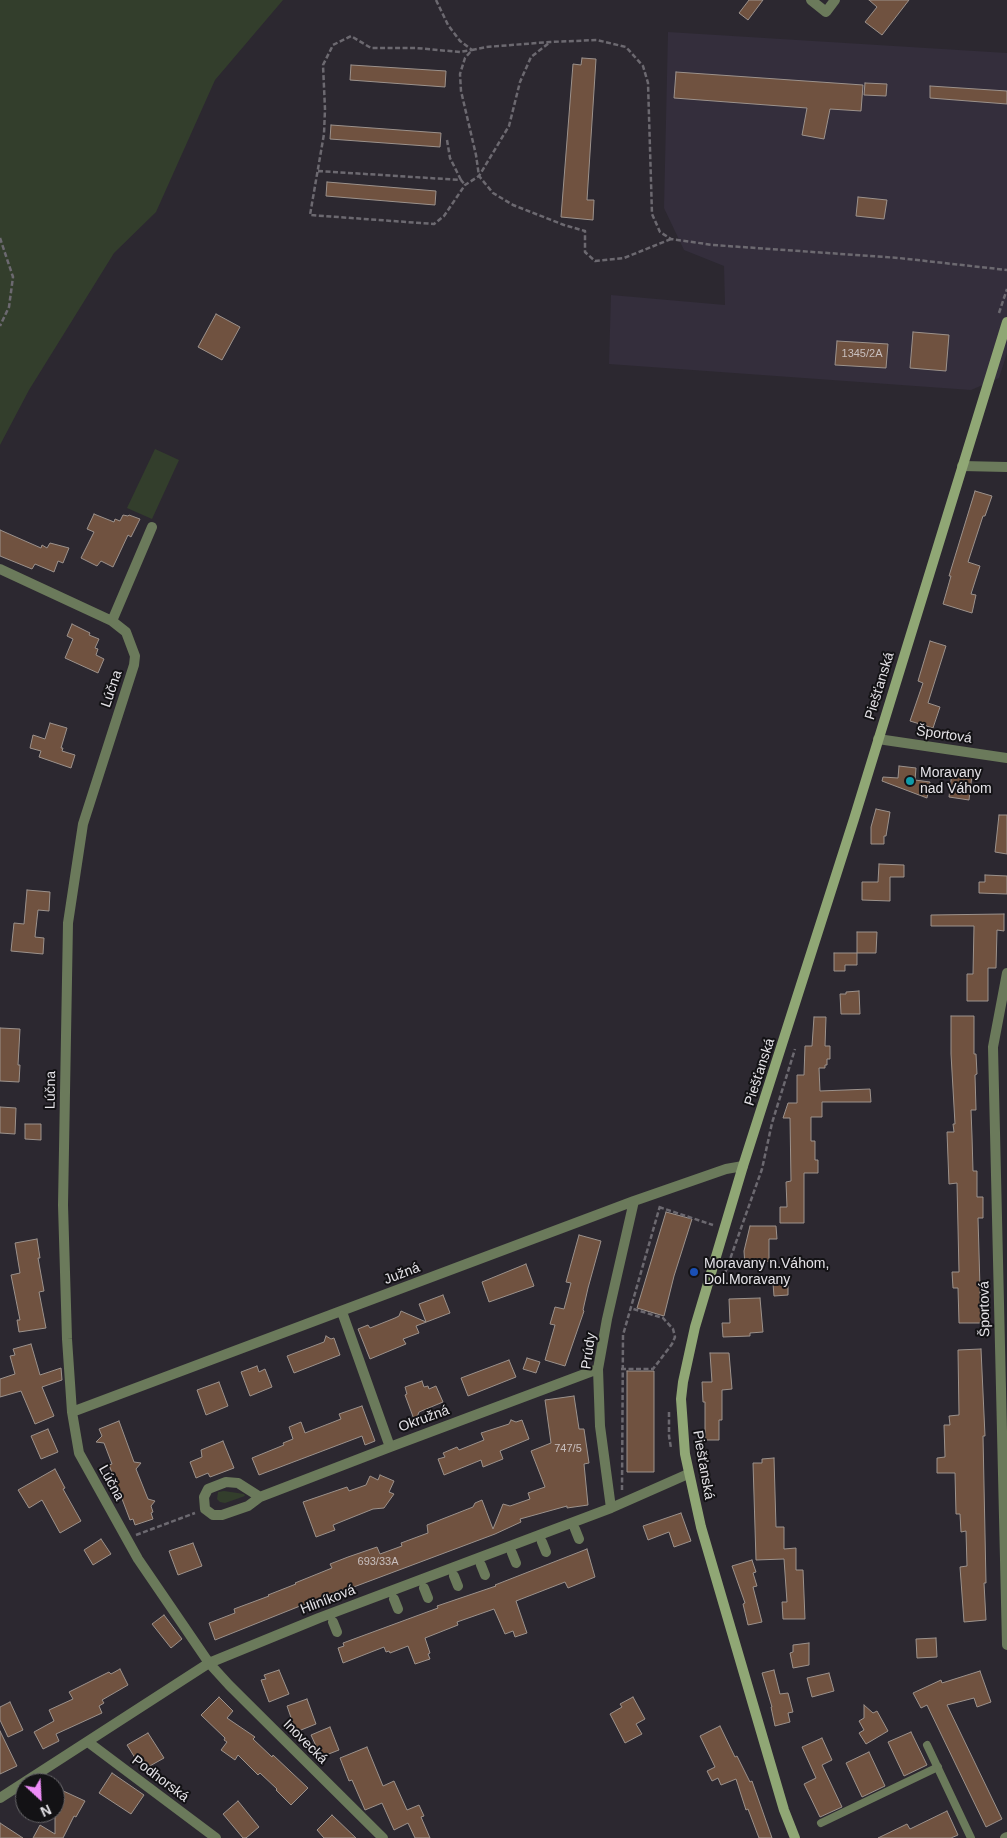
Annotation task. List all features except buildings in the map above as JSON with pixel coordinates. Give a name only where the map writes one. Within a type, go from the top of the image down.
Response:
[{"type":"main road","name":"Piešťanská","points":[[795,1838],[784,1810],[763,1742],[712,1566],[688,1474],[681,1399],[689,1349],[744,1166],[788,1030],[1007,322]]},
{"type":"street","points":[[811,0],[826,12],[835,0]]},
{"type":"street","points":[[962,466],[1007,467]]},
{"type":"street","points":[[112,621],[152,527]]},
{"type":"street","name":"Lúčna","points":[[0,569],[112,621],[126,632],[135,656],[134,665],[83,824],[68,922],[63,1205],[67,1339],[72,1412],[79,1453],[138,1559],[209,1663]]},
{"type":"street","name":"Športová","points":[[878,739],[1007,758]]},
{"type":"street","name":"Športová","points":[[1007,973],[993,1047],[1007,1645]]},
{"type":"street","name":"Južná","points":[[72,1412],[634,1201],[726,1169],[744,1166]]},
{"type":"street","name":"Prúdy","points":[[611,1508],[600,1426],[598,1369],[607,1319],[634,1201]]},
{"type":"street","points":[[342,1312],[390,1447]]},
{"type":"street","name":"Okružná","points":[[205,1509],[214,1515],[222,1515],[248,1506],[260,1497],[598,1369]]},
{"type":"street","name":"Hliníková","points":[[0,1798],[209,1663],[332,1618],[395,1599],[454,1576],[480,1561],[512,1554],[541,1538],[576,1530],[611,1508],[688,1474]]},
{"type":"street","points":[[205,1509],[204,1498],[208,1489],[226,1482],[238,1483],[260,1497]]},
{"type":"street","points":[[541,1538],[546,1552]]},
{"type":"street","points":[[480,1561],[485,1575]]},
{"type":"street","points":[[332,1618],[338,1632]]},
{"type":"street","name":"Inovecká","points":[[209,1663],[384,1838]]},
{"type":"street","name":"Podhorská","points":[[88,1742],[216,1838]]},
{"type":"lane","points":[[927,1745],[971,1838]]},
{"type":"lane","points":[[821,1823],[938,1767]]},
{"type":"path","points":[[436,0],[452,30],[460,41],[472,50]]},
{"type":"path","points":[[550,42],[531,57],[520,82],[509,126],[479,176],[466,185],[444,216],[434,224],[310,215],[324,134],[323,65],[333,45],[351,36],[371,48],[416,48],[460,52],[486,47],[550,42],[598,40],[626,47],[642,66],[648,83],[652,214],[660,232],[671,239],[713,245],[899,258],[1007,270]]},
{"type":"path","points":[[472,50],[465,58],[460,74],[461,91],[479,176],[493,193],[514,205],[585,232],[585,252],[595,261],[624,258],[671,239]]},
{"type":"path","points":[[447,140],[450,158],[461,180],[466,185]]},
{"type":"path","points":[[318,170],[461,180]]},
{"type":"path","points":[[0,238],[13,277],[9,307],[0,326]]},
{"type":"path","points":[[721,1287],[762,1169],[772,1123],[795,1046]]},
{"type":"path","points":[[611,1508],[622,1494],[622,1335],[662,1200]]},
{"type":"path","points":[[659,1207],[713,1224]]},
{"type":"path","points":[[621,1370],[653,1369],[675,1337],[673,1329],[663,1318],[630,1308]]},
{"type":"path","points":[[675,1337],[680,1338]]},
{"type":"path","points":[[126,1539],[205,1509]]},
{"type":"shaded area","points":[[668,32],[1007,53],[1007,353],[999,378],[971,390],[609,364],[611,295],[725,305],[724,266],[684,250],[664,208]]},
{"type":"green space","points":[[0,0],[283,0],[215,80],[156,212],[114,253],[29,390],[0,445]]},
{"type":"green space","points":[[155,449],[179,460],[152,519],[127,508]]},
{"type":"green space","points":[[218,1492],[244,1494],[245,1496],[225,1503],[220,1502],[217,1499]]},
{"type":"place","name":"Moravany nad Váhom","points":[[910,781]]},
{"type":"place","name":"Moravany n.Váhom, Dol.Moravany","points":[[694,1272]]}]
